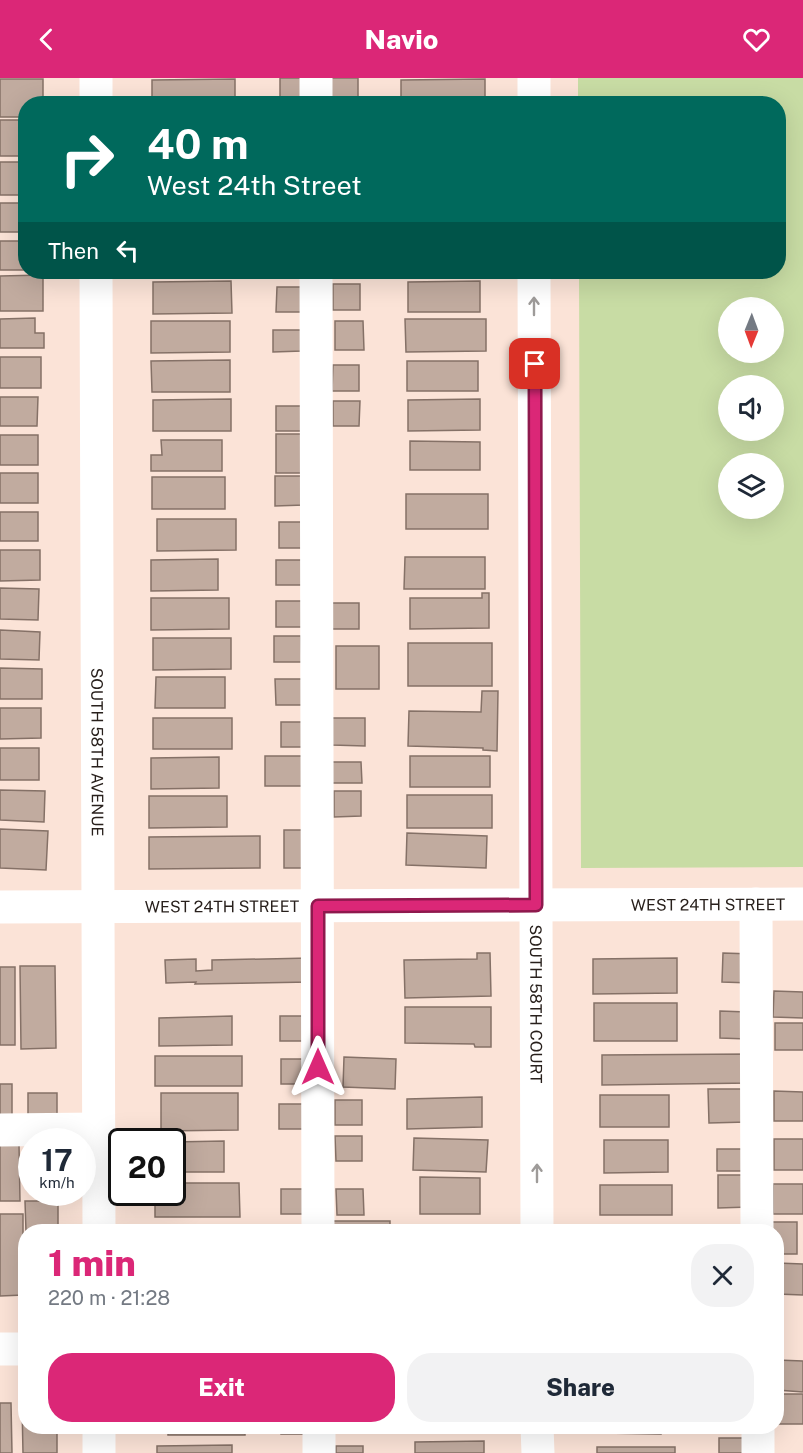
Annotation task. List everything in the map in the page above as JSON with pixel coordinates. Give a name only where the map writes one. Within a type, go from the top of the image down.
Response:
[{"type":"street","points":[[96,78],[96,96]]},
{"type":"street","points":[[316,78],[316,96]]},
{"type":"street","points":[[534,78],[534,96]]},
{"type":"street","name":"SOUTH 58TH AVENUE","points":[[96,279],[99,1224]]},
{"type":"street","points":[[316,279],[318,1224]]},
{"type":"street","name":"SOUTH 58TH COURT","points":[[534,279],[537,1224]]},
{"type":"street","points":[[756,904],[757,1224]]},
{"type":"street","name":"WEST 24TH STREET","points":[[0,907],[803,904]]},
{"type":"street","points":[[0,1130],[98,1129]]},
{"type":"street","points":[[0,1349],[18,1349]]},
{"type":"street","points":[[99,1434],[99,1453]]},
{"type":"street","points":[[319,1434],[319,1453]]},
{"type":"street","points":[[537,1434],[537,1453]]},
{"type":"street","points":[[758,1434],[758,1453]]},
{"type":"green space","points":[[578,78],[803,78],[803,867],[581,868],[579,279],[786,279],[786,96],[578,96]]},
{"type":"building","points":[[280,78],[307,78],[307,96],[280,96]]},
{"type":"building","points":[[331,78],[358,78],[358,96],[331,96]]},
{"type":"building","points":[[0,79],[43,79],[43,96],[18,96],[18,117],[0,117]]},
{"type":"building","points":[[235,79],[235,96],[152,96],[152,80]]},
{"type":"building","points":[[485,79],[485,96],[401,96],[401,80]]},
{"type":"building","points":[[0,120],[18,120],[18,156],[0,156]]},
{"type":"building","points":[[0,162],[18,162],[18,195],[0,195]]},
{"type":"building","points":[[0,203],[18,203],[18,232],[0,232]]},
{"type":"building","points":[[0,241],[18,241],[18,270],[0,270]]},
{"type":"building","points":[[0,276],[43,279],[43,311],[0,311]]},
{"type":"building","points":[[231,281],[232,313],[153,314],[153,282]]},
{"type":"building","points":[[480,281],[480,312],[408,312],[408,282]]},
{"type":"building","points":[[333,284],[360,284],[360,310],[333,310]]},
{"type":"building","points":[[277,287],[303,287],[303,312],[276,312]]},
{"type":"building","points":[[35,318],[35,333],[44,333],[44,348],[0,348],[0,319]]},
{"type":"building","points":[[405,319],[486,319],[486,351],[406,352]]},
{"type":"building","points":[[151,321],[230,321],[230,352],[151,353]]},
{"type":"building","points":[[335,321],[363,321],[364,350],[335,350]]},
{"type":"building","points":[[273,330],[302,330],[302,351],[273,352]]},
{"type":"building","points":[[0,357],[41,357],[41,388],[0,388]]},
{"type":"building","points":[[230,360],[230,392],[152,392],[151,361]]},
{"type":"building","points":[[407,361],[478,361],[478,391],[407,391]]},
{"type":"building","points":[[333,365],[359,365],[359,391],[332,391]]},
{"type":"building","points":[[0,397],[38,397],[37,426],[0,426]]},
{"type":"building","points":[[231,399],[231,431],[153,431],[153,400]]},
{"type":"building","points":[[480,399],[480,430],[408,431],[408,400]]},
{"type":"building","points":[[333,401],[360,401],[359,426],[333,426]]},
{"type":"building","points":[[276,406],[303,406],[303,431],[276,431]]},
{"type":"building","points":[[276,434],[303,434],[303,473],[276,473]]},
{"type":"building","points":[[0,435],[38,435],[38,465],[0,465]]},
{"type":"building","points":[[161,440],[222,440],[222,471],[151,471],[151,455],[162,455]]},
{"type":"building","points":[[410,441],[480,442],[480,470],[410,470]]},
{"type":"building","points":[[0,473],[38,473],[38,503],[0,503]]},
{"type":"building","points":[[275,476],[303,476],[304,505],[275,506]]},
{"type":"building","points":[[152,477],[225,477],[225,509],[152,509]]},
{"type":"building","points":[[406,494],[488,494],[488,529],[406,529]]},
{"type":"building","points":[[0,512],[38,512],[38,541],[0,541]]},
{"type":"building","points":[[157,519],[236,519],[236,550],[157,551]]},
{"type":"building","points":[[279,522],[306,522],[306,548],[279,548]]},
{"type":"building","points":[[0,550],[40,550],[40,580],[0,581]]},
{"type":"building","points":[[405,557],[485,557],[485,589],[404,589]]},
{"type":"building","points":[[218,559],[218,590],[151,591],[151,560]]},
{"type":"building","points":[[276,560],[303,560],[303,585],[276,585]]},
{"type":"building","points":[[0,588],[39,589],[38,620],[0,619]]},
{"type":"building","points":[[482,593],[489,593],[489,628],[410,629],[410,598],[482,598]]},
{"type":"building","points":[[151,598],[229,598],[229,629],[151,630]]},
{"type":"building","points":[[276,601],[303,601],[303,627],[276,627]]},
{"type":"building","points":[[332,603],[359,603],[359,629],[332,629]]},
{"type":"building","points":[[0,630],[40,632],[39,660],[0,659]]},
{"type":"building","points":[[274,636],[301,636],[302,662],[274,662]]},
{"type":"building","points":[[153,638],[231,638],[231,669],[153,670]]},
{"type":"building","points":[[408,643],[492,643],[492,686],[408,686]]},
{"type":"building","points":[[336,646],[379,646],[379,689],[336,689]]},
{"type":"building","points":[[0,668],[42,669],[42,699],[0,699]]},
{"type":"building","points":[[156,677],[225,677],[225,708],[155,708]]},
{"type":"building","points":[[275,679],[302,679],[303,705],[276,705]]},
{"type":"building","points":[[482,691],[498,691],[497,751],[483,750],[483,748],[408,746],[409,711],[481,712]]},
{"type":"building","points":[[0,708],[41,708],[41,738],[0,739]]},
{"type":"building","points":[[153,718],[232,718],[232,749],[153,749]]},
{"type":"building","points":[[332,718],[365,718],[365,746],[332,745]]},
{"type":"building","points":[[281,722],[308,722],[308,747],[281,747]]},
{"type":"building","points":[[0,748],[39,748],[39,780],[0,780]]},
{"type":"building","points":[[265,756],[304,756],[304,786],[265,786]]},
{"type":"building","points":[[410,756],[490,756],[490,787],[410,787]]},
{"type":"building","points":[[219,757],[219,788],[151,789],[151,758]]},
{"type":"building","points":[[331,762],[361,762],[362,783],[332,783]]},
{"type":"building","points":[[0,790],[45,791],[44,822],[0,820]]},
{"type":"building","points":[[334,791],[361,791],[361,816],[334,817]]},
{"type":"building","points":[[407,795],[492,795],[492,828],[407,828]]},
{"type":"building","points":[[149,796],[227,796],[227,827],[149,828]]},
{"type":"building","points":[[0,829],[48,831],[46,870],[0,868]]},
{"type":"building","points":[[284,830],[310,830],[310,868],[284,868]]},
{"type":"building","points":[[407,833],[487,836],[486,868],[406,865]]},
{"type":"building","points":[[260,836],[260,868],[149,869],[149,837]]},
{"type":"building","points":[[477,953],[490,953],[491,996],[405,998],[404,960],[477,959]]},
{"type":"building","points":[[723,953],[752,954],[751,983],[722,982]]},
{"type":"building","points":[[310,958],[310,982],[166,983],[165,960],[196,959],[196,971],[212,970],[212,960]]},
{"type":"building","points":[[677,958],[677,993],[593,994],[593,959]]},
{"type":"building","points":[[20,966],[55,966],[56,1048],[21,1049]]},
{"type":"building","points":[[0,967],[15,967],[15,1045],[0,1045]]},
{"type":"building","points":[[774,991],[803,992],[803,1018],[773,1017]]},
{"type":"building","points":[[594,1003],[677,1003],[677,1041],[594,1041]]},
{"type":"building","points":[[405,1007],[491,1007],[491,1047],[475,1047],[474,1044],[405,1043]]},
{"type":"building","points":[[720,1011],[747,1012],[747,1039],[720,1038]]},
{"type":"building","points":[[232,1016],[232,1045],[159,1046],[159,1018]]},
{"type":"building","points":[[280,1016],[307,1016],[307,1041],[280,1041]]},
{"type":"building","points":[[775,1023],[803,1023],[803,1050],[775,1050]]},
{"type":"building","points":[[751,1054],[751,1083],[602,1085],[602,1055]]},
{"type":"building","points":[[155,1056],[242,1056],[242,1086],[155,1086]]},
{"type":"building","points":[[344,1057],[396,1059],[395,1089],[343,1087]]},
{"type":"building","points":[[281,1059],[308,1059],[308,1084],[281,1084]]},
{"type":"building","points":[[0,1084],[12,1084],[12,1118],[0,1118]]},
{"type":"building","points":[[708,1089],[747,1089],[747,1122],[709,1123]]},
{"type":"building","points":[[774,1091],[803,1092],[803,1121],[774,1121]]},
{"type":"building","points":[[28,1093],[57,1093],[57,1121],[28,1121]]},
{"type":"building","points":[[161,1093],[238,1093],[238,1130],[186,1131],[186,1128],[161,1128]]},
{"type":"building","points":[[600,1095],[669,1095],[669,1127],[600,1127]]},
{"type":"building","points":[[482,1097],[482,1127],[407,1129],[407,1099]]},
{"type":"building","points":[[335,1100],[362,1100],[362,1125],[335,1125]]},
{"type":"building","points":[[279,1104],[306,1104],[306,1129],[279,1129]]},
{"type":"building","points":[[335,1136],[362,1136],[362,1161],[336,1161]]},
{"type":"building","points":[[414,1138],[488,1140],[486,1172],[413,1170]]},
{"type":"building","points":[[774,1139],[803,1139],[803,1170],[774,1170]]},
{"type":"building","points":[[604,1140],[668,1140],[668,1172],[604,1173]]},
{"type":"building","points":[[224,1141],[224,1172],[186,1172],[186,1142]]},
{"type":"building","points":[[0,1144],[18,1144],[18,1201],[0,1201]]},
{"type":"building","points":[[717,1149],[749,1149],[749,1171],[717,1171]]},
{"type":"building","points":[[718,1175],[749,1175],[749,1207],[718,1208]]},
{"type":"building","points":[[420,1177],[480,1178],[480,1214],[420,1214]]},
{"type":"building","points":[[186,1183],[239,1183],[240,1217],[155,1217],[155,1206],[186,1206]]},
{"type":"building","points":[[773,1184],[803,1184],[803,1214],[773,1214]]},
{"type":"building","points":[[600,1185],[672,1185],[672,1215],[600,1215]]},
{"type":"building","points":[[281,1189],[308,1189],[308,1214],[281,1214]]},
{"type":"building","points":[[336,1189],[363,1189],[364,1215],[337,1215]]},
{"type":"building","points":[[25,1206],[58,1206],[58,1224],[26,1224]]},
{"type":"building","points":[[0,1214],[23,1214],[23,1224],[18,1224],[18,1295],[0,1296]]},
{"type":"building","points":[[333,1221],[390,1221],[390,1224],[333,1224]]},
{"type":"building","points":[[771,1222],[797,1222],[797,1254],[784,1254],[784,1224],[771,1224]]},
{"type":"building","points":[[784,1263],[803,1264],[803,1295],[784,1294]]},
{"type":"building","points":[[784,1360],[803,1361],[803,1392],[784,1391]]},
{"type":"building","points":[[784,1394],[803,1394],[803,1424],[784,1424]]},
{"type":"building","points":[[0,1403],[11,1403],[12,1453],[0,1453]]},
{"type":"building","points":[[23,1434],[57,1434],[57,1453],[23,1453]]},
{"type":"building","points":[[168,1434],[245,1434],[245,1435]]},
{"type":"building","points":[[719,1438],[750,1438],[749,1453],[719,1453]]},
{"type":"building","points":[[484,1441],[484,1453],[415,1453],[415,1442]]},
{"type":"building","points":[[232,1445],[232,1453],[157,1453],[157,1446]]},
{"type":"building","points":[[336,1446],[363,1446],[363,1453],[336,1453]]},
{"type":"building","points":[[597,1447],[675,1447],[675,1453],[597,1453]]},
{"type":"route","points":[[318,1067],[318,906],[536,905],[535,364]]}]
